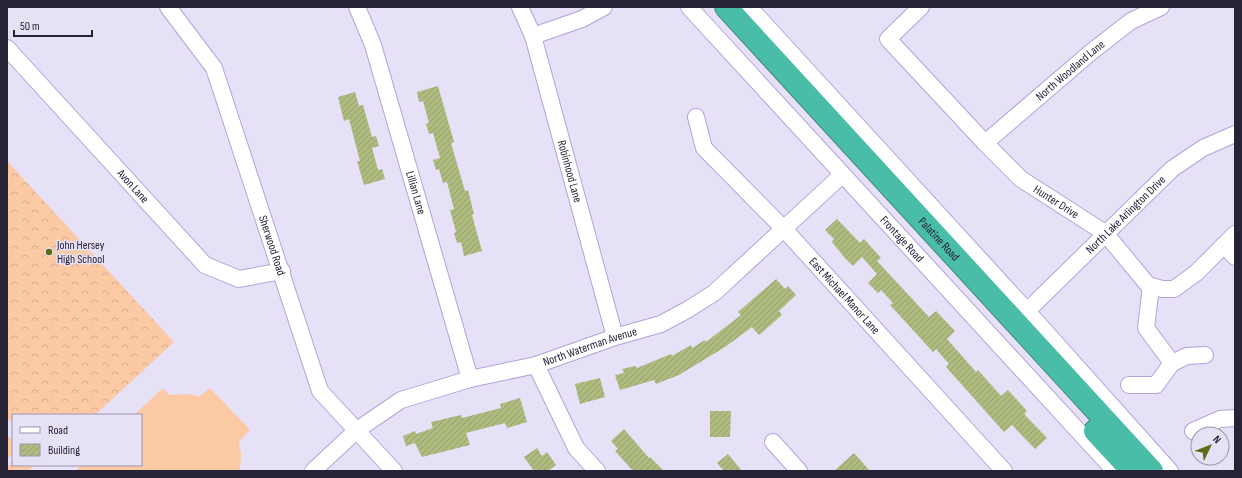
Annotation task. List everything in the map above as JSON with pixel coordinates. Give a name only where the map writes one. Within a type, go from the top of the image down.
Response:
[{"type":"highway","name":"Palatine Road","points":[[709,7],[1125,469]]},
{"type":"highway","name":"Palatine Road","points":[[726,7],[1152,471]]},
{"type":"street","name":"Sherwood Road","points":[[168,7],[214,68],[282,271],[320,391],[394,471]]},
{"type":"street","name":"Lillian Lane","points":[[357,7],[374,45],[470,379]]},
{"type":"street","name":"Robinhood Lane","points":[[520,7],[533,36],[614,337]]},
{"type":"street","points":[[533,36],[582,19],[604,7]]},
{"type":"street","name":"Frontage Road","points":[[689,7],[842,175],[1125,469]]},
{"type":"street","points":[[749,7],[1027,311],[1170,471]]},
{"type":"street","name":"Hunter Drive","points":[[921,7],[888,39],[985,143],[1032,187],[1105,233],[1151,286]]},
{"type":"street","name":"North Woodland Lane","points":[[985,143],[1090,53],[1131,21],[1161,7]]},
{"type":"street","name":"Avon Lane","points":[[7,48],[205,265],[240,279],[282,271]]},
{"type":"street","name":"East Michael Manor Lane","points":[[696,117],[704,148],[784,229],[1004,471]]},
{"type":"street","name":"North Lake Arlington Drive","points":[[1027,311],[1172,169],[1203,148],[1235,134]]},
{"type":"street","name":"North Waterman Avenue","points":[[313,471],[357,430],[402,400],[470,379],[536,365],[614,337],[661,324],[709,296],[842,175]]},
{"type":"street","points":[[1172,363],[1146,328],[1151,286],[1162,289],[1174,289],[1196,273],[1235,234]]},
{"type":"street","points":[[1224,245],[1235,257]]},
{"type":"street","points":[[1129,385],[1156,385],[1172,363],[1187,356],[1205,355]]},
{"type":"street","points":[[536,365],[576,448],[597,471]]},
{"type":"street","points":[[1203,426],[1220,419],[1235,418]]},
{"type":"street","points":[[773,442],[799,471]]},
{"type":"green space","name":"John Hersey High School","points":[[7,161],[174,342],[96,414],[12,414],[12,423],[7,417]]},
{"type":"green space","points":[[163,388],[169,395],[192,394],[199,397],[210,388],[250,430],[239,441],[241,455],[240,471],[75,471],[80,466],[142,466],[142,414],[135,414]]},
{"type":"green space","points":[[7,435],[12,440],[12,455],[7,459]]},
{"type":"green space","points":[[12,462],[12,466],[33,466],[28,471],[7,471],[7,467]]},
{"type":"building","points":[[438,86],[454,142],[451,143],[465,191],[468,190],[474,214],[472,215],[482,251],[464,256],[461,242],[457,243],[454,233],[456,232],[450,210],[454,209],[447,182],[443,183],[439,169],[436,170],[433,160],[440,158],[433,133],[429,134],[426,124],[429,123],[423,101],[419,102],[417,92]]},
{"type":"building","points":[[355,92],[359,106],[363,105],[372,137],[376,136],[379,146],[372,148],[378,170],[382,169],[385,179],[364,185],[357,161],[360,161],[349,119],[344,121],[338,97]]},
{"type":"building","points":[[837,219],[860,243],[864,239],[881,258],[877,261],[929,317],[936,311],[955,331],[947,339],[976,372],[978,370],[1001,396],[1008,390],[1027,411],[1024,414],[1047,438],[1035,449],[1012,425],[1004,432],[946,367],[949,364],[936,349],[933,352],[890,305],[893,303],[881,290],[878,293],[868,283],[877,274],[862,257],[853,266],[844,257],[832,242],[834,239],[825,230]]},
{"type":"building","points":[[776,279],[785,289],[788,286],[796,295],[779,311],[782,315],[759,335],[752,327],[725,347],[679,375],[656,384],[654,380],[620,390],[615,375],[624,373],[622,369],[635,366],[637,368],[671,354],[672,356],[691,345],[692,348],[705,340],[706,342],[741,315],[738,312]]},
{"type":"building","points":[[600,378],[605,397],[580,404],[575,384]]},
{"type":"building","points":[[520,398],[527,422],[507,428],[505,423],[466,433],[470,445],[422,457],[415,443],[406,446],[403,436],[415,431],[416,434],[433,428],[431,422],[461,415],[462,418],[501,408],[500,404]]},
{"type":"building","points":[[710,411],[731,411],[730,437],[710,437]]},
{"type":"building","points":[[624,429],[649,458],[650,457],[664,471],[633,471],[615,451],[618,449],[611,441]]},
{"type":"building","points":[[537,448],[542,456],[547,452],[556,465],[548,471],[534,471],[524,457]]},
{"type":"building","points":[[854,453],[870,471],[834,471]]},
{"type":"building","points":[[728,454],[742,471],[724,471],[717,463]]},
{"type":"place","name":"John Hersey High School","points":[[49,252]]}]
